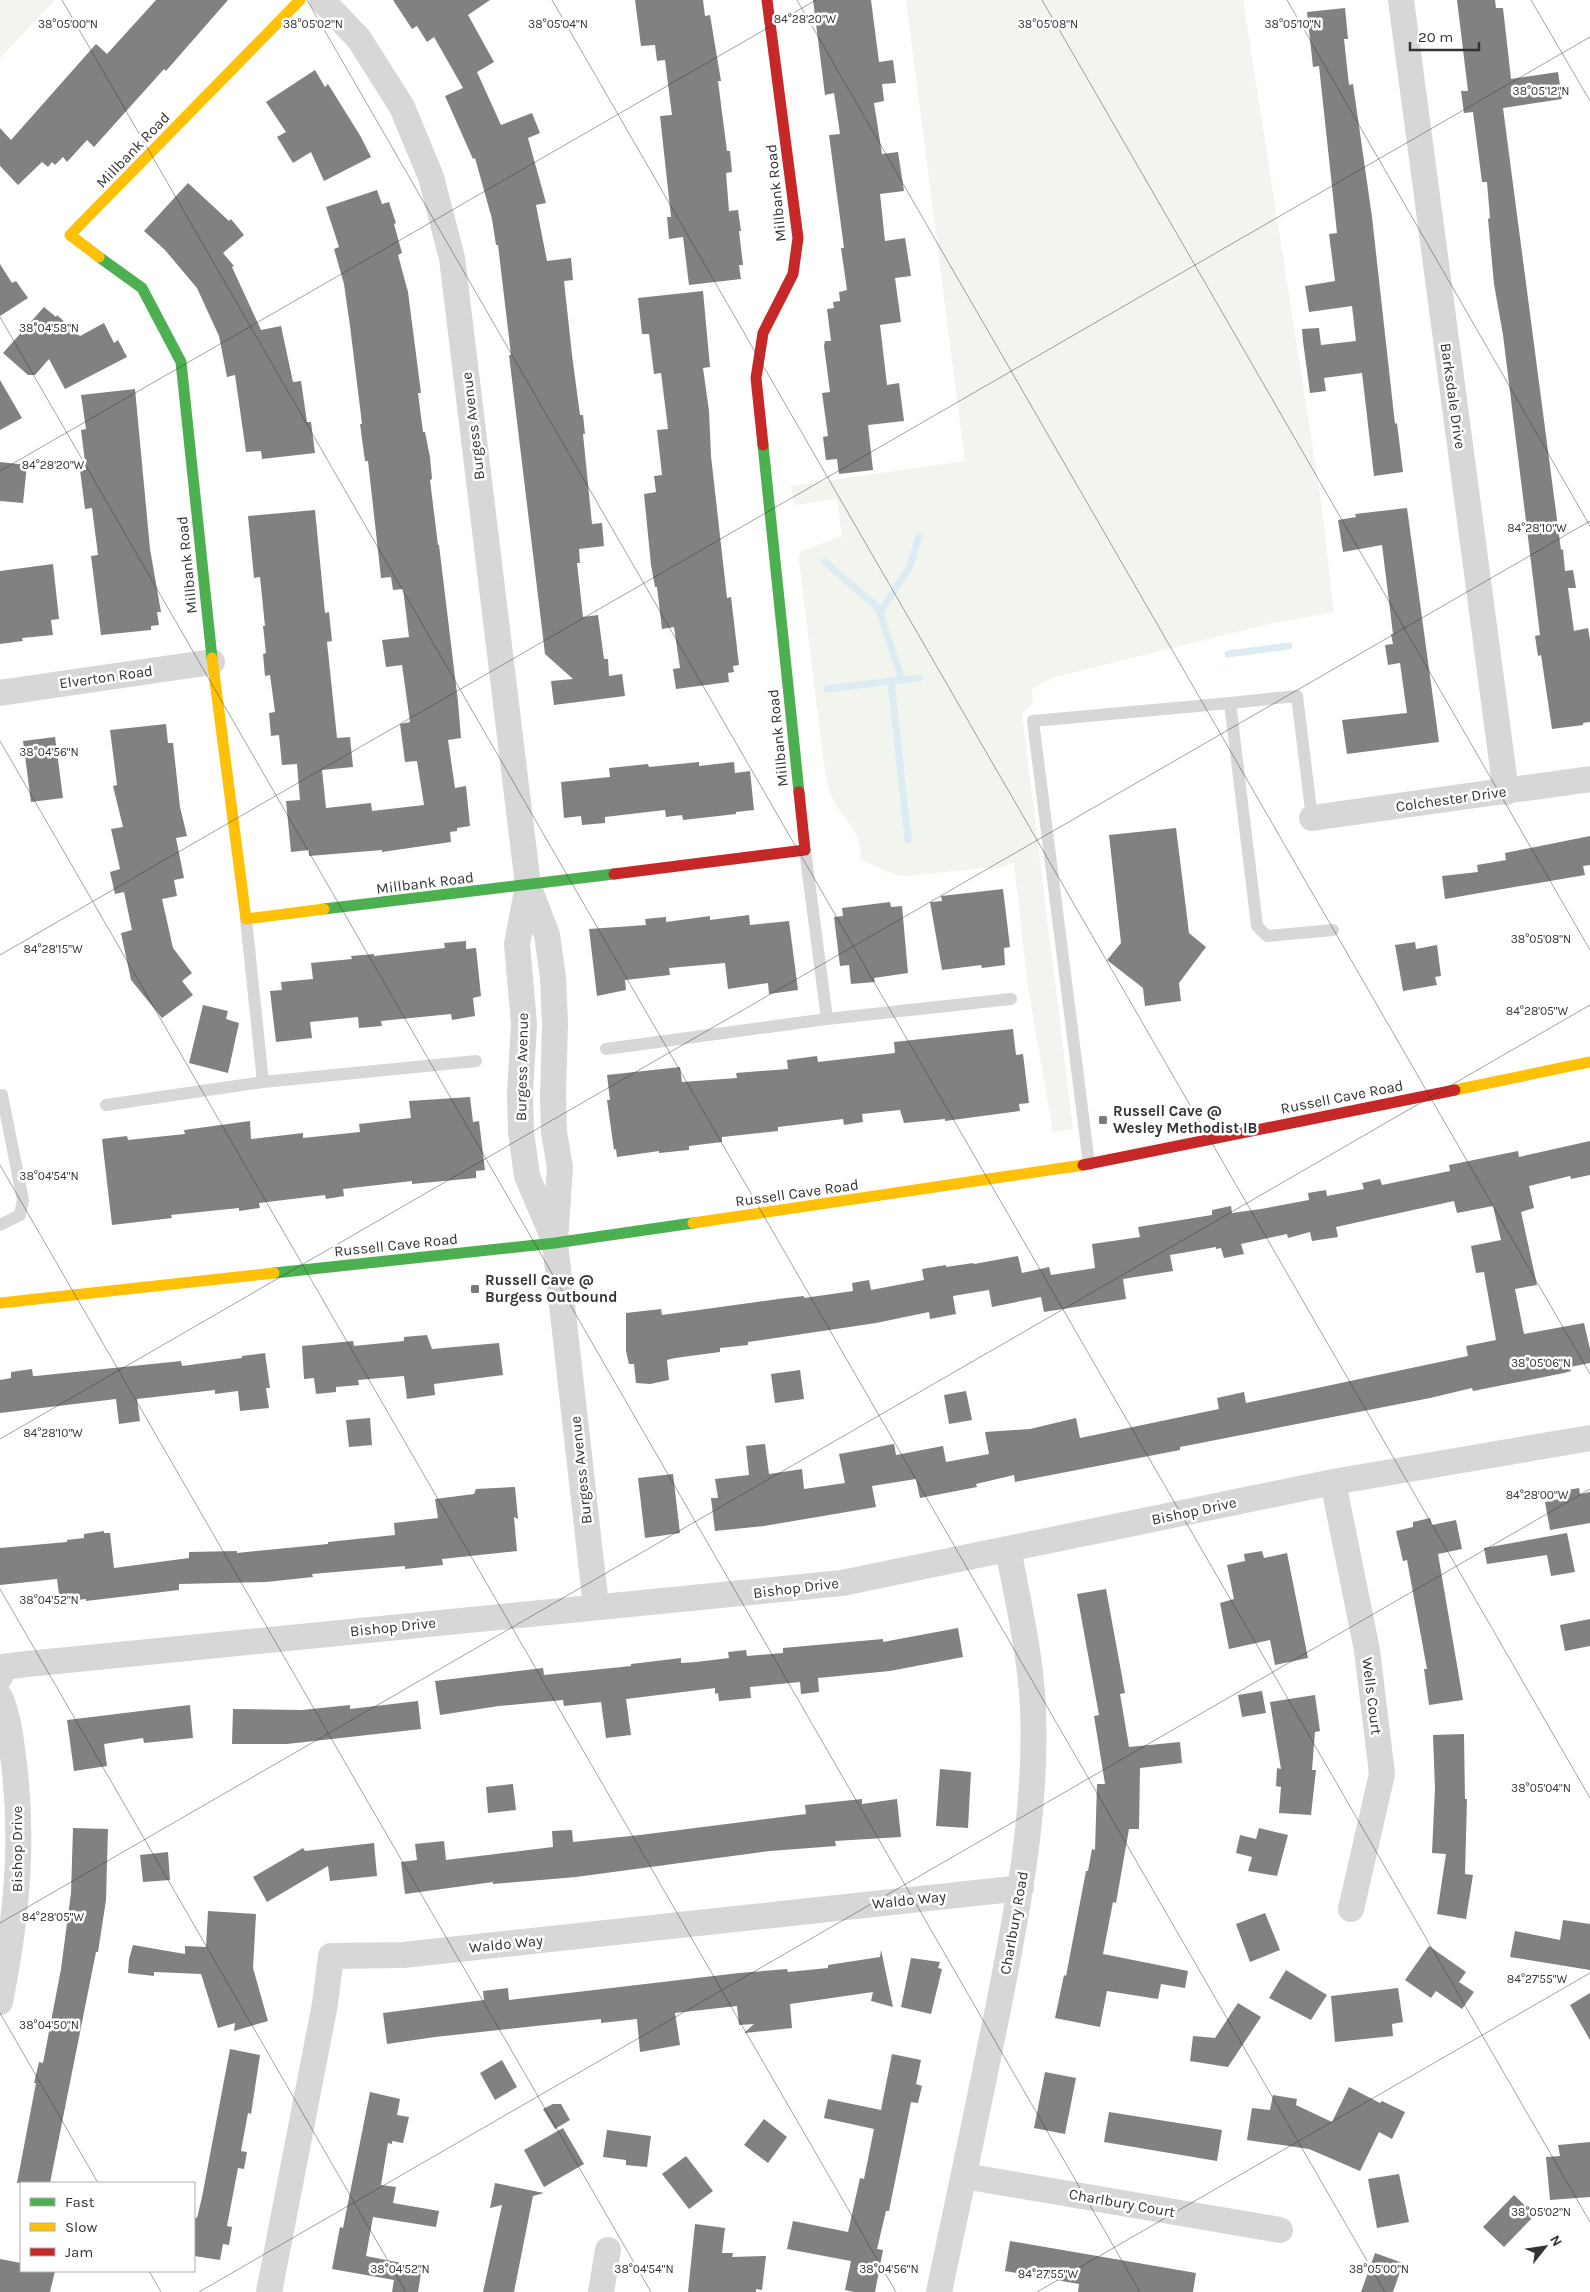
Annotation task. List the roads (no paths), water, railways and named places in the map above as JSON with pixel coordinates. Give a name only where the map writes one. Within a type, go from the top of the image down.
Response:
[{"type":"street","name":"Millbank Road","points":[[300,0],[70,235],[142,288],[181,362],[212,662],[246,919],[805,850],[756,378],[763,333],[793,274],[798,238],[766,0]]},
{"type":"street","name":"Burgess Avenue","points":[[322,0],[359,39],[402,107],[431,177],[452,258],[528,885],[547,935],[554,977],[554,1132],[560,1168],[556,1244],[596,1606]]},
{"type":"street","name":"Barksdale Drive","points":[[1401,0],[1506,792]]},
{"type":"street","name":"Elverton Road","points":[[0,693],[212,662]]},
{"type":"street","name":"Colchester Drive","points":[[1312,818],[1590,779]]},
{"type":"street","name":"Russell Cave Road","points":[[0,1303],[556,1244],[1089,1164],[1590,1062]]},
{"type":"street","name":"Bishop Drive","points":[[0,1677],[3,1667],[27,1664],[842,1583],[1333,1482],[1590,1438]]},
{"type":"street","name":"Wells Court","points":[[1333,1482],[1367,1650],[1382,1774],[1351,1909]]},
{"type":"street","name":"Charlbury Road","points":[[939,2292],[1022,1888],[1032,1803],[1033,1708],[1028,1653],[1008,1549]]},
{"type":"street","name":"Bishop Drive","points":[[0,1697],[5,1710],[16,1784],[19,1865],[17,1901],[0,2002]]},
{"type":"street","name":"Waldo Way","points":[[269,2292],[325,2004],[331,1956],[402,1955],[1022,1888]]},
{"type":"street","name":"Charlbury Court","points":[[964,2176],[1280,2230]]},
{"type":"street","points":[[601,2292],[608,2250]]},
{"type":"lane","points":[[1089,1164],[1033,721],[1297,696],[1312,818]]},
{"type":"lane","points":[[1230,703],[1257,926],[1268,936],[1333,930]]},
{"type":"lane","points":[[805,850],[827,1019]]},
{"type":"lane","points":[[246,919],[262,1082]]},
{"type":"lane","points":[[606,1049],[827,1019],[1011,999]]},
{"type":"lane","points":[[106,1105],[262,1082],[476,1061]]},
{"type":"lane","points":[[0,1095],[2,1095],[23,1200],[20,1215],[0,1224]]},
{"type":"waterway","points":[[880,613],[910,566],[919,536]]},
{"type":"waterway","points":[[825,562],[878,608],[902,680]]},
{"type":"waterway","points":[[1228,654],[1289,646]]},
{"type":"waterway","points":[[908,840],[891,681],[919,678]]},
{"type":"waterway","points":[[827,689],[891,681]]},
{"type":"place","name":"Russell Cave @ Wesley Methodist IB","points":[[1103,1120]]},
{"type":"place","name":"Russell Cave @ Burgess Outbound","points":[[475,1289]]}]
